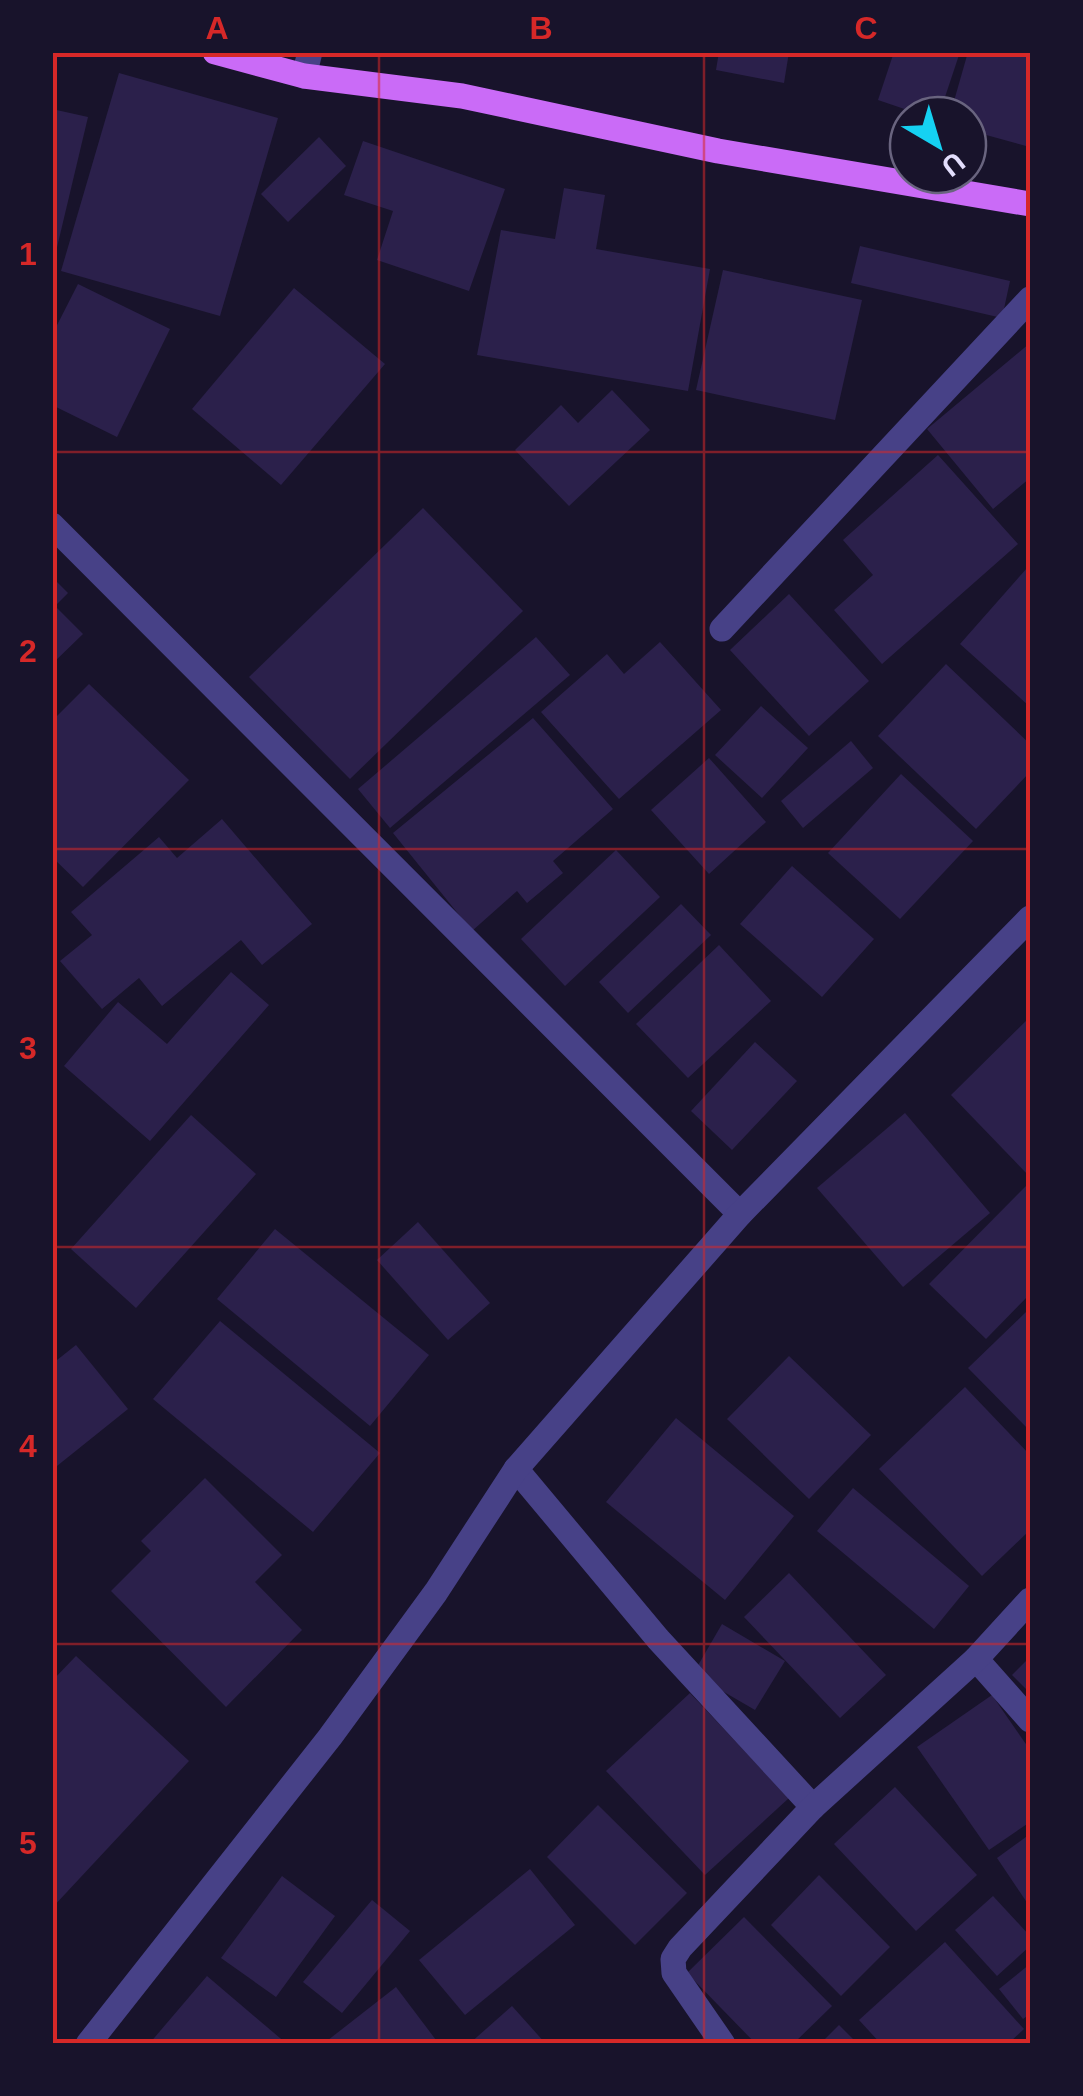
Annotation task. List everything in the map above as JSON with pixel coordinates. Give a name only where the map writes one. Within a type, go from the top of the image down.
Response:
[{"type":"main road","points":[[214,52],[307,64],[718,151],[1030,204]]},
{"type":"street","points":[[722,629],[1030,298]]},
{"type":"street","points":[[52,526],[740,1214]]},
{"type":"street","points":[[88,2044],[330,1737],[436,1592],[516,1469],[740,1214],[1030,918]]},
{"type":"street","points":[[516,1469],[658,1639],[812,1806]]},
{"type":"street","points":[[722,2044],[680,1982],[673,1958],[812,1806],[976,1659],[1030,1600]]},
{"type":"street","points":[[976,1659],[1030,1720]]},
{"type":"building","points":[[719,52],[789,52],[784,83],[716,70]]},
{"type":"building","points":[[894,52],[960,52],[946,95],[888,95],[888,103],[878,100]]},
{"type":"building","points":[[968,52],[1030,52],[1030,129],[1026,146],[988,136],[988,95],[956,95]]},
{"type":"building","points":[[119,73],[278,118],[220,316],[61,271]]},
{"type":"building","points":[[52,109],[88,117],[54,260],[52,260]]},
{"type":"building","points":[[319,137],[346,166],[288,222],[261,194]]},
{"type":"building","points":[[363,141],[505,189],[469,291],[377,260],[393,211],[344,195]]},
{"type":"building","points":[[564,188],[605,195],[596,249],[710,269],[688,391],[477,355],[501,230],[555,239]]},
{"type":"building","points":[[860,246],[1010,281],[1002,318],[851,283]]},
{"type":"building","points":[[723,270],[862,300],[835,420],[696,390]]},
{"type":"building","points":[[78,284],[170,329],[117,437],[52,405],[52,335]]},
{"type":"building","points":[[294,288],[385,364],[281,485],[192,409]]},
{"type":"building","points":[[1030,343],[1030,478],[993,509],[927,429]]},
{"type":"building","points":[[612,390],[650,430],[569,506],[515,450],[561,405],[578,423]]},
{"type":"building","points":[[938,455],[1018,544],[882,664],[834,610],[873,575],[843,540]]},
{"type":"building","points":[[423,508],[523,611],[350,779],[249,677]]},
{"type":"building","points":[[1027,568],[1030,571],[1029,706],[960,644]]},
{"type":"building","points":[[52,577],[68,593],[55,606],[83,634],[52,664]]},
{"type":"building","points":[[789,594],[869,681],[809,736],[730,650]]},
{"type":"building","points":[[536,637],[570,675],[390,828],[358,789]]},
{"type":"building","points":[[660,642],[721,710],[619,799],[541,712],[607,654],[624,674]]},
{"type":"building","points":[[946,664],[1030,744],[1030,772],[976,829],[878,736]]},
{"type":"building","points":[[89,684],[189,780],[83,887],[52,857],[52,721]]},
{"type":"building","points":[[761,706],[808,748],[762,798],[715,755]]},
{"type":"building","points":[[533,718],[613,809],[553,861],[563,873],[527,903],[517,891],[472,931],[393,833]]},
{"type":"building","points":[[851,741],[873,768],[803,828],[781,801]]},
{"type":"building","points":[[709,758],[766,822],[709,874],[651,810]]},
{"type":"building","points":[[901,774],[973,841],[900,919],[828,853]]},
{"type":"building","points":[[222,819],[312,924],[262,965],[241,940],[162,1006],[139,978],[102,1009],[60,961],[92,935],[71,912],[159,837],[177,858]]},
{"type":"building","points":[[616,850],[660,897],[565,986],[521,939]]},
{"type":"building","points":[[792,866],[874,939],[822,997],[740,924]]},
{"type":"building","points":[[681,904],[711,935],[628,1013],[599,982]]},
{"type":"building","points":[[719,945],[771,1001],[688,1078],[636,1024]]},
{"type":"building","points":[[231,972],[269,1005],[150,1141],[64,1066],[118,1002],[167,1044]]},
{"type":"building","points":[[1030,1017],[1030,1177],[951,1095]]},
{"type":"building","points":[[755,1042],[797,1081],[732,1150],[691,1111]]},
{"type":"building","points":[[905,1113],[990,1213],[903,1287],[817,1188]]},
{"type":"building","points":[[191,1115],[256,1174],[136,1308],[71,1249]]},
{"type":"building","points":[[1026,1186],[1030,1191],[1030,1294],[986,1339],[929,1284]]},
{"type":"building","points":[[418,1222],[490,1303],[448,1340],[377,1260]]},
{"type":"building","points":[[275,1229],[429,1355],[370,1426],[217,1299]]},
{"type":"building","points":[[1026,1312],[1030,1316],[1030,1431],[968,1368]]},
{"type":"building","points":[[220,1321],[380,1453],[313,1532],[153,1399]]},
{"type":"building","points":[[76,1345],[128,1409],[52,1470],[52,1364]]},
{"type":"building","points":[[789,1356],[871,1435],[809,1499],[727,1419]]},
{"type":"building","points":[[965,1387],[1030,1455],[1030,1530],[982,1576],[879,1469]]},
{"type":"building","points":[[676,1418],[794,1516],[725,1600],[606,1502]]},
{"type":"building","points":[[205,1478],[282,1555],[255,1582],[302,1630],[226,1707],[111,1591],[151,1551],[141,1541]]},
{"type":"building","points":[[853,1488],[969,1586],[934,1629],[817,1531]]},
{"type":"building","points":[[789,1573],[886,1675],[840,1718],[744,1617]]},
{"type":"building","points":[[722,1624],[785,1661],[755,1710],[693,1674]]},
{"type":"building","points":[[76,1656],[189,1761],[52,1908],[52,1681]]},
{"type":"building","points":[[1030,1657],[1030,1693],[1012,1675]]},
{"type":"building","points":[[690,1693],[789,1798],[705,1875],[606,1771]]},
{"type":"building","points":[[992,1695],[1030,1750],[1030,1822],[989,1850],[917,1747]]},
{"type":"building","points":[[895,1787],[977,1875],[916,1931],[834,1844]]},
{"type":"building","points":[[598,1805],[687,1893],[635,1945],[547,1857]]},
{"type":"building","points":[[1030,1834],[1030,1907],[997,1858]]},
{"type":"building","points":[[530,1869],[575,1925],[465,2015],[419,1960]]},
{"type":"building","points":[[819,1875],[890,1947],[841,1996],[771,1925]]},
{"type":"building","points":[[282,1876],[335,1916],[276,1997],[221,1958]]},
{"type":"building","points":[[993,1896],[1030,1936],[1030,1946],[997,1976],[955,1930]]},
{"type":"building","points":[[372,1900],[410,1931],[342,2013],[303,1982]]},
{"type":"building","points":[[744,1917],[832,2006],[793,2044],[756,2044],[687,1973]]},
{"type":"building","points":[[945,1942],[1024,2029],[1008,2044],[881,2044],[859,2020]]},
{"type":"building","points":[[1030,1964],[1030,2014],[1023,2019],[999,1989]]},
{"type":"building","points":[[207,1976],[287,2044],[149,2044]]},
{"type":"building","points":[[396,1987],[439,2044],[323,2044]]},
{"type":"building","points":[[512,2006],[546,2044],[469,2044]]},
{"type":"building","points":[[839,2025],[858,2044],[820,2044]]}]
